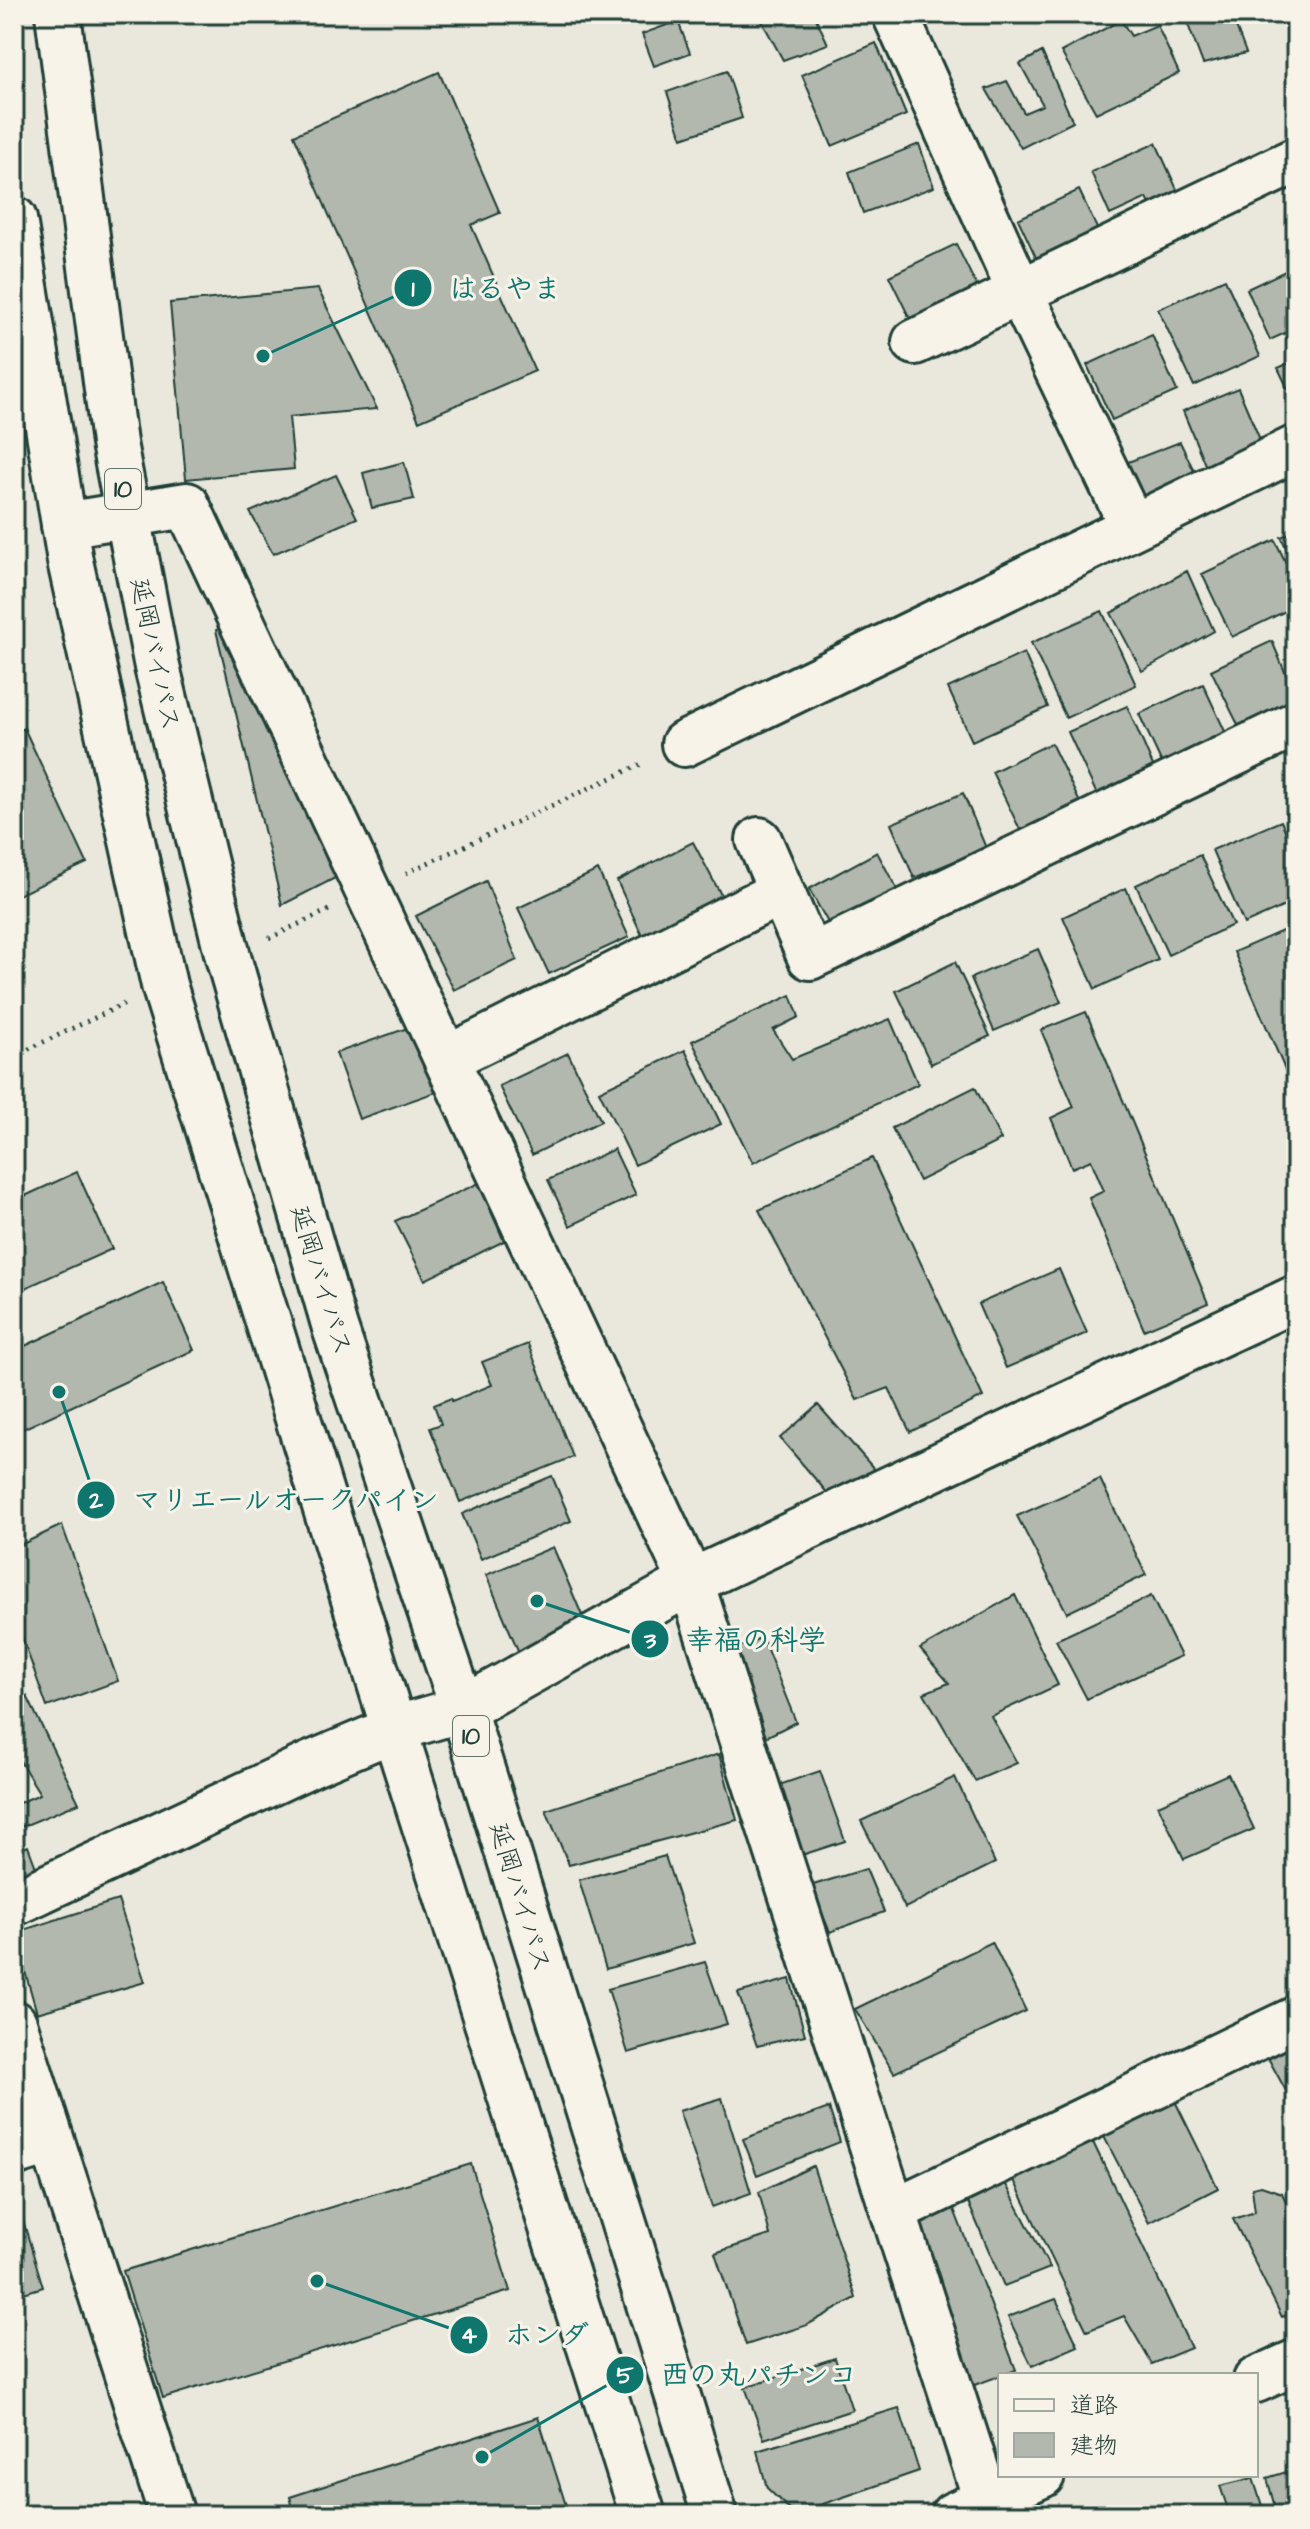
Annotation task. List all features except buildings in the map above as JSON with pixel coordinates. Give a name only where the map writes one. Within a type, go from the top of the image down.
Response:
[{"type":"main road","name":"延岡バイパス","points":[[58,14],[114,443],[157,667],[228,957],[335,1328],[463,1709],[715,2515]]},
{"type":"main road","points":[[895,14],[1020,292],[1132,526]]},
{"type":"main road","points":[[915,342],[1296,160]]},
{"type":"main road","points":[[14,219],[70,561],[164,985],[394,1729],[643,2515]]},
{"type":"main road","points":[[684,744],[1296,448]]},
{"type":"main road","points":[[64,525],[187,505],[691,1582],[894,2211],[970,2507],[1038,2477]]},
{"type":"main road","points":[[759,840],[810,957],[1296,724]]},
{"type":"main road","points":[[446,1059],[781,892]]},
{"type":"main road","points":[[14,1903],[311,1764],[394,1729],[463,1709],[691,1582],[1296,1298]]},
{"type":"main road","points":[[894,2211],[1296,2019]]},
{"type":"main road","points":[[14,2023],[33,2148],[172,2515]]},
{"type":"main road","points":[[1258,2379],[1296,2362]]},
{"type":"path","points":[[228,957],[684,744]]},
{"type":"path","points":[[14,1056],[164,985]]},
{"type":"place","name":"はるやま","points":[[263,356]]},
{"type":"place","name":"マリエールオークパイン","points":[[59,1392]]},
{"type":"place","name":"幸福の科学","points":[[537,1601]]},
{"type":"place","name":"ホンダ","points":[[317,2281]]},
{"type":"place","name":"西の丸パチンコ","points":[[482,2457]]}]
